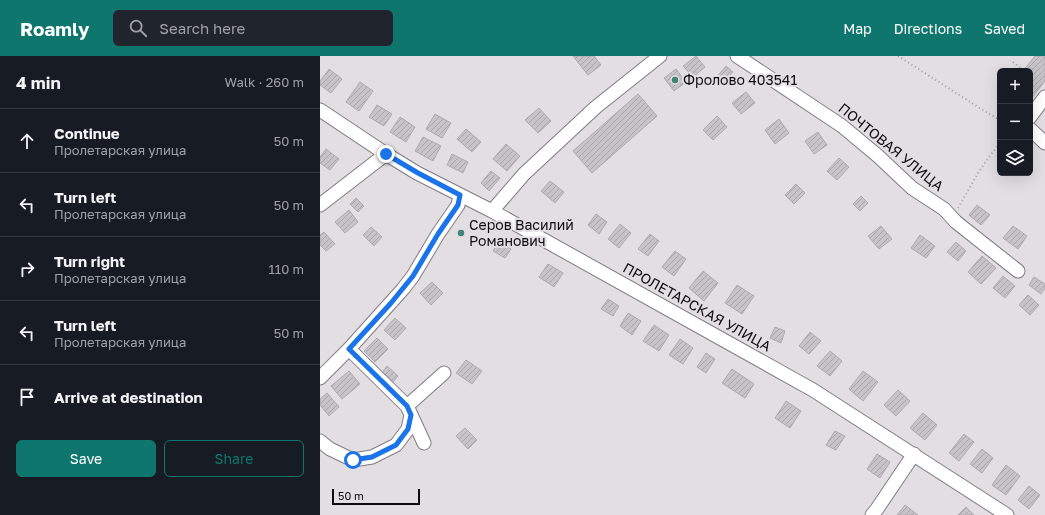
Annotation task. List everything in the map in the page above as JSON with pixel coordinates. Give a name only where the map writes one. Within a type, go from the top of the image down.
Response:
[{"type":"street","points":[[492,211],[524,174],[596,107],[660,56]]},
{"type":"street","name":"ПОЧТОВАЯ УЛИЦА","points":[[737,56],[842,126],[878,156],[912,188],[944,209],[956,222],[1018,272]]},
{"type":"street","points":[[1033,113],[1045,97]]},
{"type":"street","name":"ПРОЛЕТАРСКАЯ УЛИЦА","points":[[320,110],[386,154],[418,173],[492,211],[813,390],[1007,515]]},
{"type":"street","points":[[1033,132],[1045,143]]},
{"type":"street","points":[[320,205],[386,154]]},
{"type":"street","points":[[320,378],[391,303],[413,276],[438,234],[458,205],[460,195]]},
{"type":"street","points":[[349,349],[409,411],[424,443]]},
{"type":"street","points":[[320,442],[330,449],[353,460],[372,457],[396,445],[408,429],[409,411],[444,373]]},
{"type":"street","points":[[872,515],[914,454]]},
{"type":"path","points":[[898,56],[997,118]]},
{"type":"path","points":[[1013,62],[1020,68]]},
{"type":"path","points":[[956,222],[957,210],[975,178],[997,147]]},
{"type":"building","points":[[573,56],[594,56],[601,65],[588,75]]},
{"type":"building","points":[[696,56],[705,67],[693,77],[683,66]]},
{"type":"building","points":[[1035,56],[1045,56],[1045,81],[1033,96],[1033,68],[1025,68]]},
{"type":"building","points":[[726,66],[733,72],[721,85],[715,79]]},
{"type":"building","points":[[329,69],[342,79],[331,93],[320,85],[320,81]]},
{"type":"building","name":"Фролово 403541","points":[[676,69],[686,82],[674,91],[664,78]]},
{"type":"building","points":[[360,82],[373,91],[359,111],[346,102]]},
{"type":"building","points":[[746,92],[755,103],[741,114],[732,103]]},
{"type":"building","points":[[638,94],[657,116],[592,173],[573,151]]},
{"type":"building","points":[[377,105],[392,114],[384,126],[369,117]]},
{"type":"building","points":[[539,108],[551,121],[538,133],[525,120]]},
{"type":"building","points":[[435,114],[451,123],[442,138],[426,129]]},
{"type":"building","points":[[717,116],[727,127],[713,140],[703,130]]},
{"type":"building","points":[[400,117],[415,127],[406,142],[390,132]]},
{"type":"building","points":[[779,119],[789,133],[775,144],[765,130]]},
{"type":"building","points":[[466,129],[481,142],[472,152],[457,139]]},
{"type":"building","points":[[818,132],[827,145],[814,154],[805,141]]},
{"type":"building","points":[[423,137],[441,146],[433,161],[415,151]]},
{"type":"building","points":[[506,144],[520,156],[507,171],[493,159]]},
{"type":"building","points":[[326,149],[339,159],[330,170],[320,163],[320,157]]},
{"type":"building","points":[[452,154],[468,162],[463,173],[447,165]]},
{"type":"building","points":[[839,158],[849,167],[837,180],[827,171]]},
{"type":"building","points":[[491,171],[500,178],[489,191],[481,183]]},
{"type":"building","points":[[550,181],[564,192],[555,203],[541,191]]},
{"type":"building","points":[[796,184],[805,193],[794,204],[785,195]]},
{"type":"building","points":[[861,196],[868,203],[860,211],[853,204]]},
{"type":"building","points":[[356,198],[364,206],[358,212],[350,204]]},
{"type":"building","points":[[977,205],[990,215],[981,225],[969,215]]},
{"type":"building","points":[[349,210],[358,222],[345,233],[335,222]]},
{"type":"building","points":[[596,214],[607,222],[599,234],[588,225]]},
{"type":"building","points":[[620,224],[631,233],[619,248],[608,239]]},
{"type":"building","points":[[881,226],[892,239],[879,249],[868,236]]},
{"type":"building","points":[[1013,226],[1027,236],[1018,249],[1003,238]]},
{"type":"building","points":[[371,227],[382,237],[374,246],[363,235]]},
{"type":"building","points":[[324,232],[335,244],[326,251],[320,245],[320,235]]},
{"type":"building","points":[[650,234],[659,241],[648,256],[638,249]]},
{"type":"building","points":[[920,235],[935,246],[926,258],[911,248]]},
{"type":"building","points":[[499,242],[511,249],[505,258],[493,251]]},
{"type":"building","points":[[956,242],[966,251],[958,261],[947,252]]},
{"type":"building","points":[[675,251],[686,259],[674,276],[662,267]]},
{"type":"building","points":[[982,256],[996,268],[981,284],[968,272]]},
{"type":"building","points":[[548,264],[563,273],[554,287],[539,277]]},
{"type":"building","points":[[703,271],[718,283],[704,301],[689,288]]},
{"type":"building","points":[[1003,276],[1015,286],[1005,298],[993,288]]},
{"type":"building","points":[[1034,277],[1045,284],[1045,288],[1041,294],[1029,285]]},
{"type":"building","points":[[432,282],[443,293],[431,305],[420,293]]},
{"type":"building","points":[[737,285],[754,296],[742,314],[725,303]]},
{"type":"building","points":[[1028,295],[1039,305],[1030,315],[1019,305]]},
{"type":"building","points":[[608,299],[619,306],[613,316],[601,309]]},
{"type":"building","points":[[628,313],[641,321],[632,335],[620,326]]},
{"type":"building","points":[[395,318],[406,328],[395,340],[384,330]]},
{"type":"building","points":[[654,325],[669,335],[659,351],[643,341]]},
{"type":"building","points":[[775,327],[785,331],[781,343],[770,338]]},
{"type":"building","points":[[810,332],[821,341],[809,354],[799,346]]},
{"type":"building","points":[[377,338],[388,349],[375,362],[364,351]]},
{"type":"building","points":[[680,339],[693,348],[683,364],[669,355]]},
{"type":"building","points":[[830,351],[842,361],[830,376],[817,366]]},
{"type":"building","points":[[706,353],[715,359],[706,373],[697,367]]},
{"type":"building","points":[[466,360],[482,371],[472,384],[456,373]]},
{"type":"building","points":[[387,366],[398,376],[392,383],[381,374]]},
{"type":"building","points":[[732,369],[754,384],[745,398],[722,383]]},
{"type":"building","points":[[349,371],[360,384],[342,399],[331,386]]},
{"type":"building","points":[[863,371],[878,382],[863,401],[849,389]]},
{"type":"building","points":[[898,390],[910,401],[896,416],[884,405]]},
{"type":"building","points":[[327,393],[339,407],[329,416],[320,405],[320,399]]},
{"type":"building","points":[[786,401],[801,411],[790,428],[775,418]]},
{"type":"building","points":[[923,413],[937,425],[925,440],[910,428]]},
{"type":"building","points":[[465,428],[477,440],[468,449],[456,436]]},
{"type":"building","points":[[835,431],[845,436],[836,450],[826,445]]},
{"type":"building","points":[[964,434],[974,442],[959,461],[949,453]]},
{"type":"building","points":[[982,449],[993,458],[982,473],[970,464]]},
{"type":"building","points":[[877,454],[890,462],[880,478],[867,469]]},
{"type":"building","points":[[1006,465],[1020,476],[1006,495],[992,485]]},
{"type":"building","points":[[1029,486],[1040,495],[1029,509],[1018,500]]},
{"type":"building","points":[[905,505],[918,515],[897,515]]},
{"type":"building","points":[[966,507],[974,515],[958,515]]},
{"type":"place","name":"Фролово 403541","points":[[675,80]]},
{"type":"place","name":"Серов Василий Романович","points":[[461,233]]},
{"type":"route","points":[[353,460],[372,457],[396,445],[408,429],[411,415],[407,406],[349,349],[391,303],[413,276],[438,234],[458,205],[460,195],[386,154]]}]
